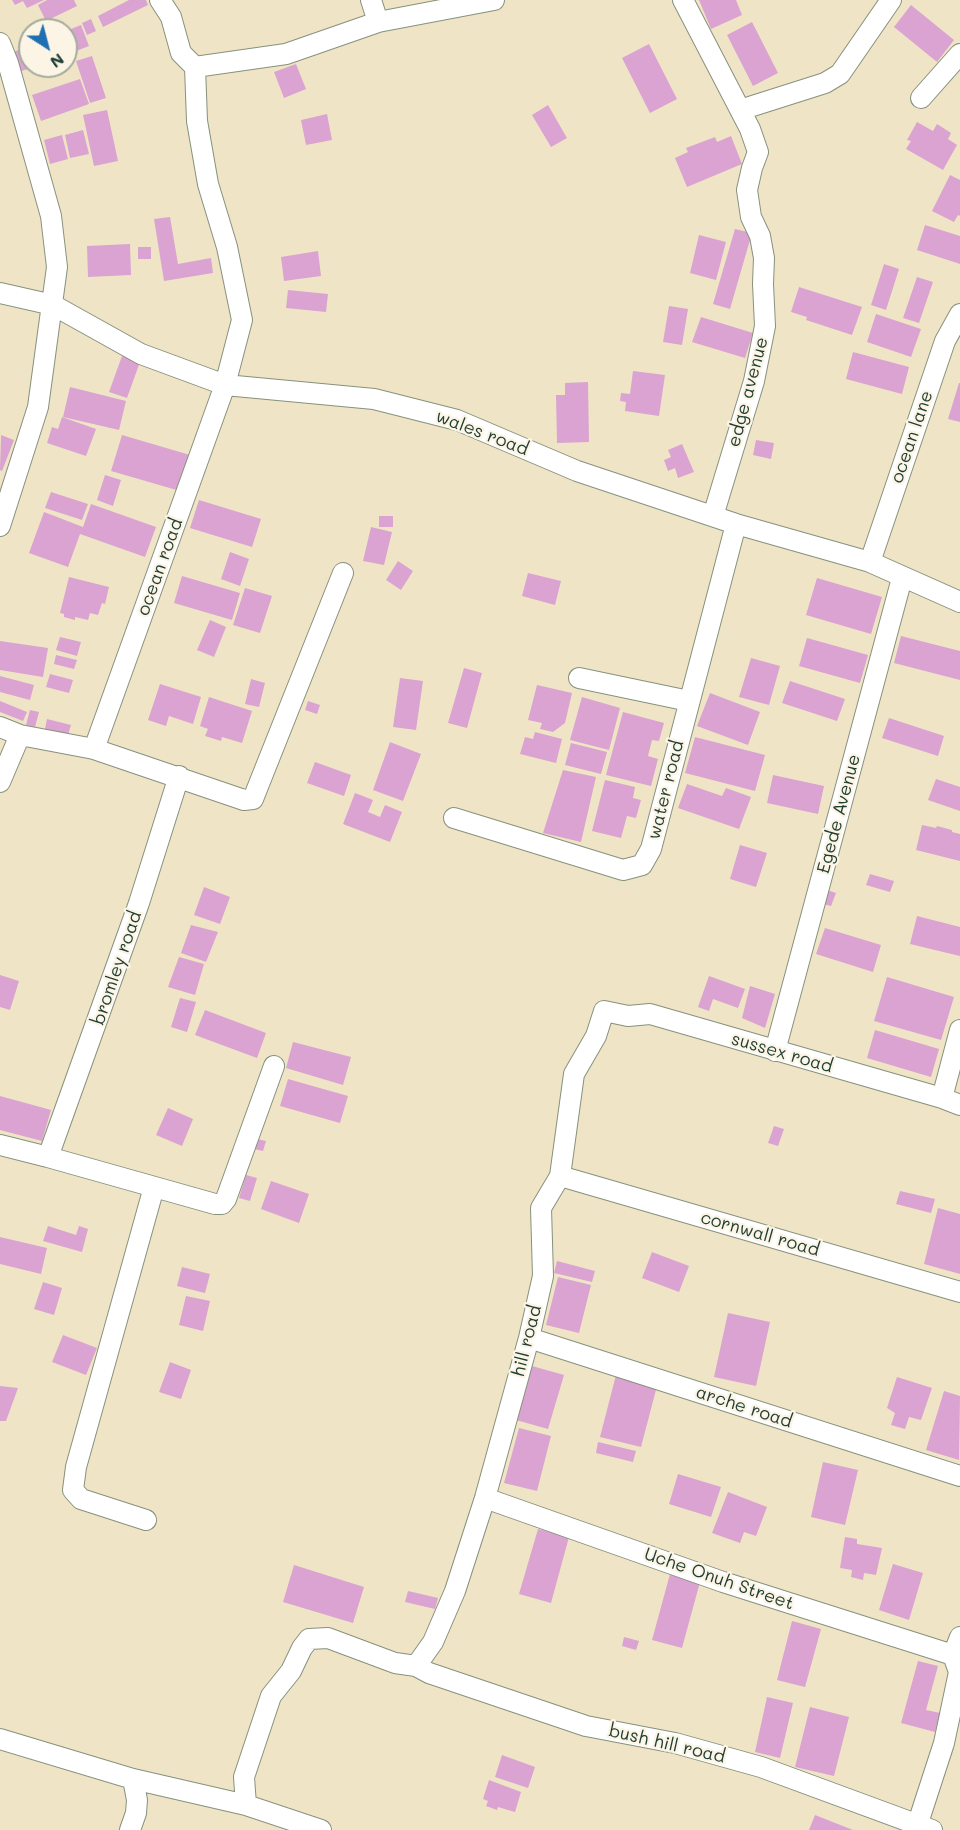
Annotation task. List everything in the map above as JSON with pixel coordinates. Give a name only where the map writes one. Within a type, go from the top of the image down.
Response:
[{"type":"street","points":[[160,0],[171,17],[181,53],[195,67],[286,54],[378,22],[494,0]]},
{"type":"street","points":[[371,0],[378,22]]},
{"type":"street","name":"edge avenue","points":[[683,0],[750,129],[758,152],[747,190],[764,258],[765,326],[754,381],[713,516]]},
{"type":"street","points":[[740,110],[825,83],[840,74],[891,0]]},
{"type":"street","points":[[0,43],[8,63],[51,216],[57,267],[38,406],[0,526]]},
{"type":"street","points":[[921,98],[960,54]]},
{"type":"street","name":"ocean road","points":[[94,749],[225,385],[242,320],[227,247],[208,184],[197,121],[195,67]]},
{"type":"street","name":"wales road","points":[[0,293],[53,305],[141,354],[225,385],[374,399],[457,420],[577,471],[736,524],[870,562],[960,602]]},
{"type":"street","name":"ocean lane","points":[[870,562],[945,341],[960,314]]},
{"type":"street","name":"water road","points":[[454,818],[623,870],[642,865],[651,849],[736,524]]},
{"type":"street","points":[[0,727],[20,735],[94,749],[244,800],[253,799],[343,573]]},
{"type":"street","name":"Egede Avenue","points":[[775,1051],[902,578]]},
{"type":"street","points":[[579,678],[689,701]]},
{"type":"street","points":[[0,782],[20,735]]},
{"type":"street","name":"bromley road","points":[[48,1156],[139,903],[179,776]]},
{"type":"street","name":"sussex road","points":[[603,1011],[628,1016],[650,1014],[951,1102]]},
{"type":"street","name":"hill road","points":[[416,1666],[433,1642],[455,1591],[485,1498],[529,1338],[543,1276],[541,1208],[560,1176],[574,1074],[597,1036],[603,1011]]},
{"type":"street","points":[[951,1102],[960,1030]]},
{"type":"street","points":[[0,1145],[222,1204],[226,1199],[274,1066]]},
{"type":"street","name":"cornwall road","points":[[560,1176],[960,1292]]},
{"type":"street","points":[[146,1520],[81,1499],[74,1490],[76,1467],[154,1187]]},
{"type":"street","name":"arche road","points":[[529,1338],[960,1476]]},
{"type":"street","name":"Uche Onuh Street","points":[[485,1498],[723,1582],[957,1646]]},
{"type":"street","name":"bush hill road","points":[[246,1805],[243,1777],[271,1696],[291,1671],[309,1639],[328,1638],[395,1663],[416,1666],[429,1673],[586,1726],[675,1743],[761,1767],[921,1829]]},
{"type":"street","points":[[921,1829],[944,1743],[959,1672],[957,1646]]},
{"type":"street","points":[[0,1739],[133,1779],[246,1805],[316,1829]]},
{"type":"street","points":[[130,1830],[137,1800],[133,1779]]},
{"type":"building","points":[[12,0],[44,0],[27,8],[23,1],[15,5]]},
{"type":"building","points":[[47,0],[74,0],[77,6],[52,18],[44,18],[38,5]]},
{"type":"building","points":[[129,0],[146,0],[148,5],[103,27],[98,16]]},
{"type":"building","points":[[699,0],[736,0],[742,15],[711,29]]},
{"type":"building","points":[[911,5],[954,40],[937,62],[894,27]]},
{"type":"building","points":[[91,19],[96,31],[87,35],[82,23]]},
{"type":"building","points":[[752,22],[778,73],[753,86],[727,35]]},
{"type":"building","points":[[81,25],[89,46],[78,50],[78,26]]},
{"type":"building","points":[[649,44],[677,99],[650,113],[622,58]]},
{"type":"building","points":[[18,50],[18,70],[11,53]]},
{"type":"building","points":[[92,56],[106,98],[90,103],[78,60]]},
{"type":"building","points":[[296,64],[306,89],[284,98],[274,72]]},
{"type":"building","points":[[80,79],[89,104],[41,121],[32,95]]},
{"type":"building","points":[[548,105],[567,138],[551,147],[532,115]]},
{"type":"building","points":[[107,110],[118,161],[94,166],[83,115]]},
{"type":"building","points":[[327,114],[332,140],[306,145],[301,120]]},
{"type":"building","points":[[917,122],[933,131],[937,124],[951,133],[948,139],[957,145],[943,170],[906,149],[911,141],[907,140]]},
{"type":"building","points":[[83,130],[89,154],[70,158],[65,135]]},
{"type":"building","points":[[62,135],[68,159],[50,164],[44,140]]},
{"type":"building","points":[[731,136],[742,164],[687,187],[675,158],[688,152],[686,148],[715,137],[717,142]]},
{"type":"building","points":[[950,175],[960,180],[960,216],[958,215],[954,222],[932,211]]},
{"type":"building","points":[[170,217],[178,264],[211,258],[213,273],[164,281],[154,219]]},
{"type":"building","points":[[925,225],[960,236],[960,264],[917,250]]},
{"type":"building","points":[[735,229],[752,233],[730,309],[713,304]]},
{"type":"building","points":[[699,235],[726,242],[716,280],[690,273]]},
{"type":"building","points":[[130,244],[131,275],[88,277],[87,246]]},
{"type":"building","points":[[138,247],[151,247],[151,259],[138,259]]},
{"type":"building","points":[[318,251],[321,276],[284,281],[281,257]]},
{"type":"building","points":[[884,264],[899,269],[886,310],[871,305]]},
{"type":"building","points":[[917,277],[933,282],[919,323],[903,318]]},
{"type":"building","points":[[799,287],[862,307],[852,335],[806,320],[807,317],[791,312]]},
{"type":"building","points":[[288,290],[328,294],[326,312],[286,308]]},
{"type":"building","points":[[669,306],[688,309],[682,345],[663,342]]},
{"type":"building","points":[[876,314],[921,329],[911,357],[867,342]]},
{"type":"building","points":[[701,317],[753,333],[745,358],[692,342]]},
{"type":"building","points":[[853,352],[909,367],[902,394],[846,379]]},
{"type":"building","points":[[122,356],[140,362],[127,398],[109,392]]},
{"type":"building","points":[[633,371],[665,375],[659,416],[625,411],[626,402],[620,401],[621,393],[630,394]]},
{"type":"building","points":[[588,382],[589,442],[557,443],[556,395],[565,395],[565,383]]},
{"type":"building","points":[[960,383],[960,422],[948,419]]},
{"type":"building","points":[[70,387],[126,401],[119,430],[63,417]]},
{"type":"building","points":[[62,417],[96,429],[86,456],[47,443],[52,427],[58,429]]},
{"type":"building","points":[[1,435],[14,440],[2,471],[0,470]]},
{"type":"building","points":[[122,435],[190,455],[180,491],[111,471]]},
{"type":"building","points":[[756,440],[774,443],[771,459],[753,455]]},
{"type":"building","points":[[682,444],[694,472],[678,478],[675,468],[668,471],[664,460],[671,457],[668,450]]},
{"type":"building","points":[[105,475],[121,480],[113,506],[97,500]]},
{"type":"building","points":[[51,492],[88,504],[82,520],[45,508]]},
{"type":"building","points":[[199,500],[261,519],[252,547],[190,528]]},
{"type":"building","points":[[91,504],[156,527],[145,557],[80,534],[68,567],[29,553],[44,512],[83,527]]},
{"type":"building","points":[[379,516],[393,516],[393,527],[379,527]]},
{"type":"building","points":[[371,527],[392,532],[384,565],[363,561]]},
{"type":"building","points":[[230,552],[249,559],[240,586],[221,579]]},
{"type":"building","points":[[398,561],[413,571],[401,590],[386,580]]},
{"type":"building","points":[[528,573],[561,581],[555,605],[522,596]]},
{"type":"building","points":[[182,576],[240,593],[232,620],[174,603]]},
{"type":"building","points":[[69,577],[109,587],[105,604],[102,603],[98,615],[90,613],[88,620],[75,617],[75,620],[64,617],[64,614],[60,613]]},
{"type":"building","points":[[817,578],[882,597],[871,634],[806,615]]},
{"type":"building","points":[[245,588],[272,596],[260,633],[233,625]]},
{"type":"building","points":[[210,620],[226,627],[214,657],[197,650]]},
{"type":"building","points":[[901,636],[960,651],[960,680],[894,663]]},
{"type":"building","points":[[60,637],[81,642],[77,656],[56,650]]},
{"type":"building","points":[[807,638],[868,655],[860,683],[799,666]]},
{"type":"building","points":[[0,641],[48,648],[43,677],[0,670]]},
{"type":"building","points":[[56,655],[77,660],[74,669],[54,664]]},
{"type":"building","points":[[751,658],[780,666],[769,705],[739,697]]},
{"type":"building","points":[[464,668],[482,673],[467,728],[448,723]]},
{"type":"building","points":[[50,674],[73,680],[69,693],[46,687]]},
{"type":"building","points":[[0,676],[34,685],[30,700],[0,692]]},
{"type":"building","points":[[400,678],[423,681],[416,730],[393,727]]},
{"type":"building","points":[[251,679],[265,683],[259,707],[245,704]]},
{"type":"building","points":[[790,681],[845,699],[837,721],[782,703]]},
{"type":"building","points":[[160,684],[201,697],[193,724],[169,716],[166,726],[148,720]]},
{"type":"building","points":[[537,685],[572,693],[565,723],[553,732],[540,729],[542,723],[528,720]]},
{"type":"building","points":[[710,693],[760,712],[748,745],[697,726]]},
{"type":"building","points":[[209,697],[252,711],[242,743],[222,737],[221,741],[205,736],[208,729],[200,726]]},
{"type":"building","points":[[582,697],[620,708],[609,750],[570,740]]},
{"type":"building","points":[[0,701],[27,712],[23,721],[0,712]]},
{"type":"building","points":[[308,701],[320,705],[317,714],[305,710]]},
{"type":"building","points":[[30,710],[39,712],[35,727],[26,725]]},
{"type":"building","points":[[623,712],[664,723],[659,741],[652,740],[648,756],[658,759],[651,786],[606,775]]},
{"type":"building","points":[[889,718],[944,736],[938,756],[882,738]]},
{"type":"building","points":[[47,719],[71,725],[68,735],[45,729]]},
{"type":"building","points":[[535,732],[562,739],[556,763],[520,754],[525,737],[533,739]]},
{"type":"building","points":[[695,737],[765,755],[755,791],[685,773]]},
{"type":"building","points":[[390,742],[421,754],[403,801],[373,790]]},
{"type":"building","points":[[571,743],[607,752],[601,774],[565,765]]},
{"type":"building","points":[[315,762],[351,775],[344,796],[307,783]]},
{"type":"building","points":[[563,770],[596,777],[581,842],[543,833]]},
{"type":"building","points":[[773,775],[824,786],[818,814],[767,803]]},
{"type":"building","points":[[936,779],[960,787],[960,811],[928,800]]},
{"type":"building","points":[[605,780],[635,787],[633,798],[641,800],[636,818],[627,816],[621,838],[592,831]]},
{"type":"building","points":[[687,784],[722,796],[726,788],[751,797],[739,829],[678,808]]},
{"type":"building","points":[[355,793],[373,800],[368,812],[380,817],[385,805],[402,812],[390,842],[343,824]]},
{"type":"building","points":[[922,825],[936,828],[937,826],[960,834],[960,861],[916,850]]},
{"type":"building","points":[[740,845],[767,853],[756,887],[730,879]]},
{"type":"building","points":[[870,874],[894,881],[890,892],[866,885]]},
{"type":"building","points":[[204,887],[230,897],[220,924],[194,915]]},
{"type":"building","points":[[827,890],[836,893],[831,906],[823,904]]},
{"type":"building","points":[[917,916],[960,927],[960,956],[910,944]]},
{"type":"building","points":[[191,925],[218,932],[206,962],[181,953]]},
{"type":"building","points":[[825,928],[881,945],[873,972],[816,954]]},
{"type":"building","points":[[179,957],[204,964],[195,995],[168,987]]},
{"type":"building","points":[[0,975],[19,981],[10,1010],[0,1007]]},
{"type":"building","points":[[709,976],[745,989],[738,1008],[713,999],[709,1011],[698,1007]]},
{"type":"building","points":[[887,977],[954,997],[941,1040],[874,1021]]},
{"type":"building","points":[[750,986],[775,994],[765,1028],[742,1018]]},
{"type":"building","points":[[180,998],[196,1002],[187,1032],[171,1027]]},
{"type":"building","points":[[205,1010],[266,1033],[257,1058],[195,1035]]},
{"type":"building","points":[[875,1030],[939,1049],[931,1077],[867,1058]]},
{"type":"building","points":[[293,1042],[351,1057],[343,1085],[286,1068]]},
{"type":"building","points":[[288,1079],[348,1096],[340,1123],[280,1106]]},
{"type":"building","points":[[0,1096],[51,1110],[42,1141],[0,1130]]},
{"type":"building","points":[[168,1108],[193,1119],[182,1146],[156,1135]]},
{"type":"building","points":[[774,1126],[784,1129],[778,1146],[768,1143]]},
{"type":"building","points":[[257,1139],[266,1141],[263,1151],[254,1149]]},
{"type":"building","points":[[246,1175],[257,1178],[250,1201],[239,1198]]},
{"type":"building","points":[[271,1181],[309,1194],[299,1223],[261,1209]]},
{"type":"building","points":[[900,1191],[935,1199],[931,1213],[896,1204]]},
{"type":"building","points":[[938,1208],[960,1214],[960,1274],[924,1264]]},
{"type":"building","points":[[48,1226],[76,1235],[79,1226],[88,1229],[82,1252],[43,1241]]},
{"type":"building","points":[[0,1237],[47,1248],[41,1274],[0,1264]]},
{"type":"building","points":[[652,1252],[689,1266],[679,1292],[642,1278]]},
{"type":"building","points":[[557,1261],[595,1271],[592,1282],[554,1273]]},
{"type":"building","points":[[182,1267],[210,1274],[205,1293],[177,1286]]},
{"type":"building","points":[[558,1277],[591,1285],[579,1333],[546,1325]]},
{"type":"building","points":[[43,1282],[62,1288],[54,1315],[34,1309]]},
{"type":"building","points":[[186,1296],[210,1301],[203,1331],[179,1325]]},
{"type":"building","points":[[728,1313],[770,1322],[756,1386],[714,1377]]},
{"type":"building","points":[[63,1335],[97,1348],[86,1375],[52,1362]]},
{"type":"building","points":[[170,1362],[191,1370],[181,1399],[159,1392]]},
{"type":"building","points":[[532,1366],[564,1375],[548,1429],[516,1420]]},
{"type":"building","points":[[616,1375],[657,1386],[641,1447],[600,1437]]},
{"type":"building","points":[[897,1377],[932,1388],[921,1420],[909,1417],[905,1429],[891,1425],[895,1413],[887,1408]]},
{"type":"building","points":[[0,1386],[18,1388],[6,1421],[0,1421]]},
{"type":"building","points":[[944,1391],[960,1396],[959,1460],[926,1450]]},
{"type":"building","points":[[519,1428],[551,1436],[537,1491],[504,1483]]},
{"type":"building","points":[[598,1442],[636,1451],[633,1462],[596,1453]]},
{"type":"building","points":[[823,1462],[858,1470],[845,1525],[811,1517]]},
{"type":"building","points":[[678,1474],[721,1487],[711,1517],[669,1504]]},
{"type":"building","points":[[728,1492],[767,1507],[756,1536],[744,1532],[740,1543],[712,1533]]},
{"type":"building","points":[[538,1529],[569,1537],[551,1603],[519,1594]]},
{"type":"building","points":[[845,1537],[857,1539],[857,1544],[882,1548],[876,1575],[864,1573],[863,1580],[851,1577],[852,1570],[840,1568]]},
{"type":"building","points":[[893,1564],[923,1573],[909,1620],[879,1610]]},
{"type":"building","points":[[294,1565],[364,1587],[353,1623],[283,1602]]},
{"type":"building","points":[[670,1574],[700,1582],[682,1648],[652,1640]]},
{"type":"building","points":[[408,1591],[438,1598],[435,1609],[405,1602]]},
{"type":"building","points":[[792,1621],[821,1629],[805,1687],[777,1680]]},
{"type":"building","points":[[624,1637],[639,1641],[636,1650],[622,1646]]},
{"type":"building","points":[[918,1661],[938,1666],[926,1710],[940,1713],[935,1732],[901,1723]]},
{"type":"building","points":[[767,1697],[793,1703],[780,1758],[755,1752]]},
{"type":"building","points":[[810,1707],[849,1717],[834,1776],[795,1767]]},
{"type":"building","points":[[502,1755],[535,1767],[528,1788],[495,1777]]},
{"type":"building","points":[[489,1780],[521,1792],[515,1812],[486,1806],[488,1801],[483,1799]]},
{"type":"building","points":[[815,1815],[853,1830],[809,1830]]}]
